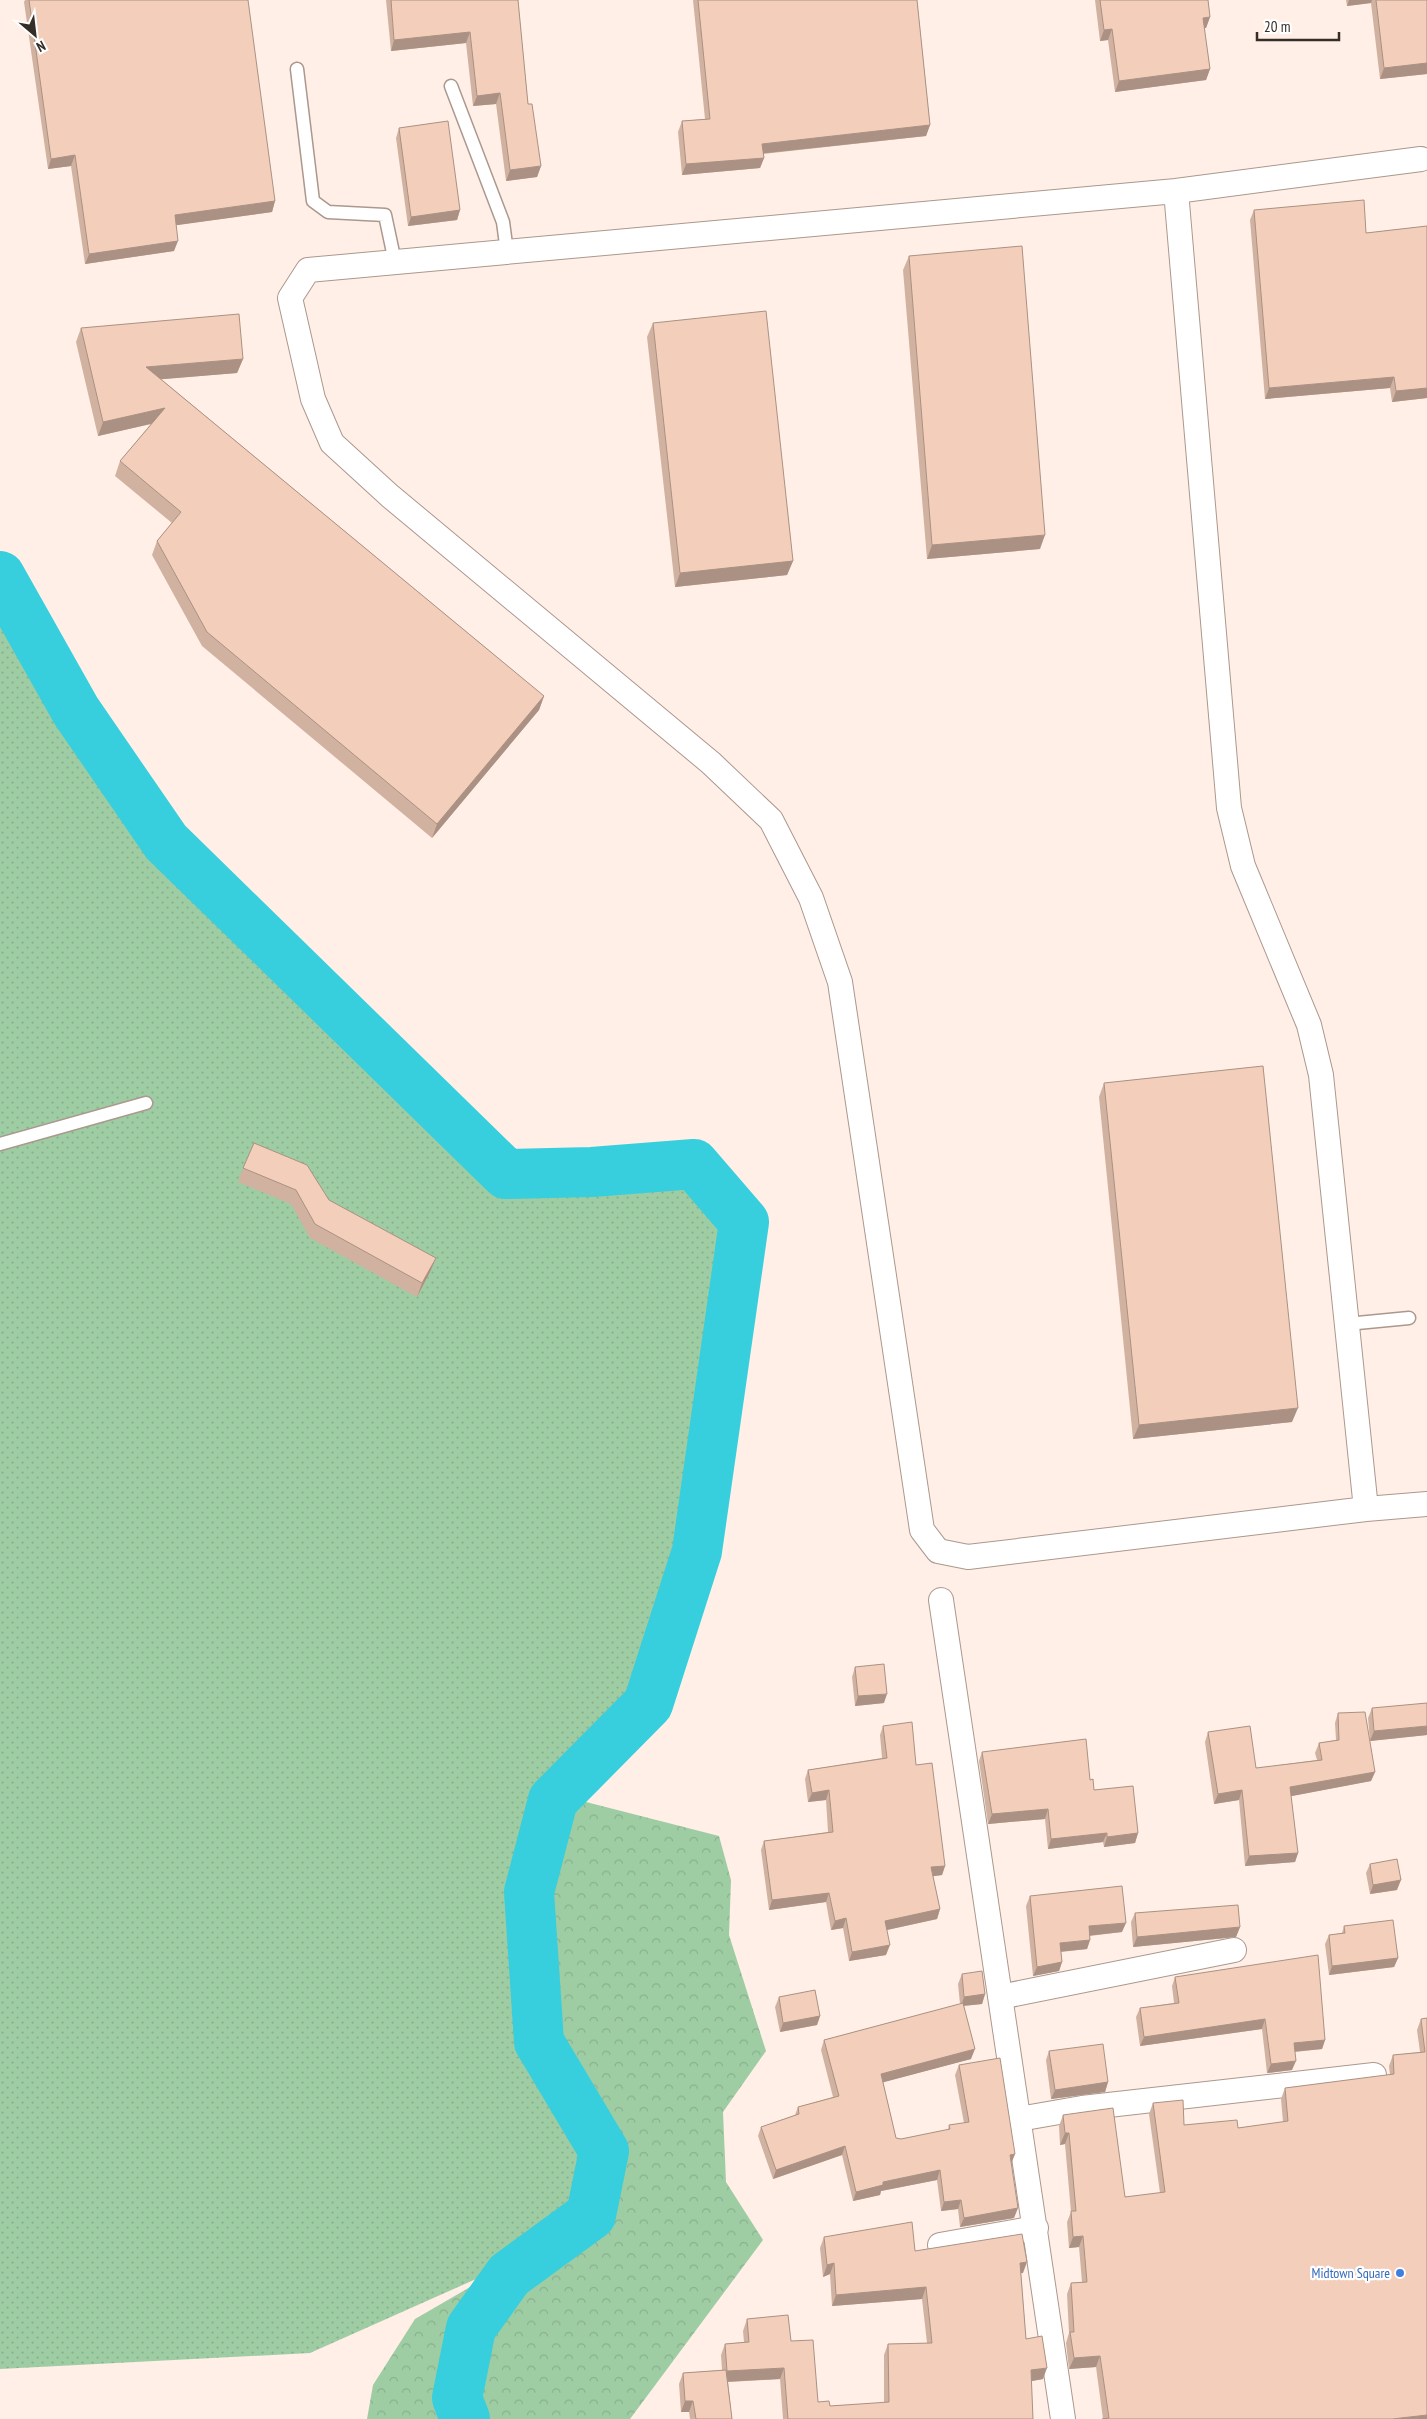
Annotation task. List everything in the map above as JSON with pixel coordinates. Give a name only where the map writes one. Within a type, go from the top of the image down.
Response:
[{"type":"street","points":[[1421,159],[1176,191],[308,270],[290,298],[313,399],[332,442],[390,496],[711,763],[771,820],[810,898],[840,982],[922,1530],[938,1551],[968,1557],[1366,1509],[1427,1504]]},
{"type":"street","points":[[1176,191],[1229,808],[1244,866],[1309,1024],[1321,1075],[1366,1509]]},
{"type":"street","points":[[941,1600],[1064,2419]]},
{"type":"street","points":[[1000,1997],[1234,1950]]},
{"type":"street","points":[[1019,2120],[1082,2108],[1374,2075]]},
{"type":"street","points":[[940,2245],[1036,2228]]},
{"type":"lane","points":[[297,69],[313,201],[328,212],[385,215],[395,262]]},
{"type":"lane","points":[[451,86],[503,222],[507,252]]},
{"type":"lane","points":[[0,1144],[146,1103]]},
{"type":"lane","points":[[1347,1324],[1409,1318]]},
{"type":"green space","points":[[0,600],[60,703],[156,846],[503,1186],[686,1176],[732,1223],[686,1552],[636,1698],[546,1790],[520,1887],[528,2049],[590,2152],[580,2208],[503,2267],[310,2353],[0,2369]]},
{"type":"green space","points":[[547,1792],[719,1836],[731,1880],[729,1935],[766,2051],[723,2112],[726,2182],[763,2240],[630,2419],[367,2419],[373,2385],[415,2319],[503,2268],[581,2208],[591,2151],[530,2048],[522,1885]]},
{"type":"building","points":[[29,0],[248,0],[275,201],[175,215],[178,241],[89,254],[75,155],[51,159]]},
{"type":"building","points":[[391,0],[518,0],[528,104],[532,104],[541,166],[510,170],[500,93],[477,96],[470,32],[394,40]]},
{"type":"building","points":[[698,0],[917,0],[930,125],[762,144],[764,158],[686,164],[682,121],[710,119]]},
{"type":"building","points":[[1100,0],[1208,0],[1210,17],[1203,18],[1210,69],[1119,81],[1112,29],[1104,30]]},
{"type":"building","points":[[1376,0],[1427,0],[1427,63],[1384,68]]},
{"type":"building","points":[[448,121],[460,210],[411,217],[399,128]]},
{"type":"building","points":[[1364,200],[1366,233],[1427,226],[1427,388],[1396,391],[1394,377],[1269,388],[1254,210]]},
{"type":"building","points":[[1022,246],[1045,535],[932,545],[909,256]]},
{"type":"building","points":[[766,311],[793,561],[680,573],[653,323]]},
{"type":"building","points":[[239,314],[243,359],[146,367],[544,696],[437,824],[207,632],[157,541],[181,512],[120,461],[165,408],[103,422],[81,328]]},
{"type":"building","points":[[1263,1066],[1298,1408],[1139,1425],[1104,1083]]},
{"type":"building","points":[[254,1143],[307,1165],[329,1200],[436,1258],[422,1283],[315,1224],[296,1190],[243,1168]]},
{"type":"building","points":[[884,1664],[887,1694],[858,1696],[855,1667]]},
{"type":"building","points":[[1427,1703],[1427,1726],[1374,1731],[1372,1708]]},
{"type":"building","points":[[1365,1712],[1375,1772],[1290,1787],[1298,1853],[1249,1856],[1242,1790],[1218,1794],[1208,1732],[1250,1726],[1256,1768],[1322,1760],[1319,1743],[1339,1740],[1338,1713]]},
{"type":"building","points":[[912,1722],[916,1765],[932,1763],[945,1866],[931,1867],[940,1909],[885,1921],[890,1945],[852,1952],[846,1918],[835,1921],[829,1893],[772,1900],[764,1841],[833,1832],[829,1790],[812,1793],[808,1770],[887,1758],[883,1726]]},
{"type":"building","points":[[1086,1739],[1090,1780],[1093,1779],[1094,1790],[1133,1786],[1138,1833],[1107,1837],[1107,1833],[1051,1839],[1048,1809],[992,1814],[982,1752]]},
{"type":"building","points":[[1397,1859],[1401,1880],[1373,1885],[1370,1864]]},
{"type":"building","points":[[1122,1886],[1126,1923],[1089,1926],[1090,1940],[1060,1943],[1062,1962],[1037,1967],[1030,1896]]},
{"type":"building","points":[[1238,1905],[1240,1927],[1137,1937],[1135,1913]]},
{"type":"building","points":[[1393,1920],[1398,1958],[1332,1966],[1329,1935],[1345,1933],[1344,1926]]},
{"type":"building","points":[[1318,1955],[1325,2040],[1294,2043],[1296,2061],[1271,2064],[1265,2019],[1144,2037],[1140,2008],[1179,2003],[1175,1977]]},
{"type":"building","points":[[982,1971],[985,1994],[964,1997],[962,1974]]},
{"type":"building","points":[[815,1990],[820,2016],[783,2023],[779,1997]]},
{"type":"building","points":[[963,2003],[975,2049],[881,2074],[896,2138],[901,2139],[950,2129],[949,2125],[969,2122],[959,2065],[1000,2058],[1015,2154],[1010,2155],[1018,2208],[964,2218],[961,2200],[944,2202],[940,2170],[883,2182],[883,2185],[856,2192],[845,2146],[776,2170],[761,2127],[799,2114],[798,2107],[839,2096],[824,2040]]},
{"type":"building","points":[[1427,2018],[1427,2415],[1392,2419],[1102,2419],[1109,2418],[1100,2356],[1074,2358],[1070,2332],[1074,2332],[1071,2283],[1087,2282],[1083,2236],[1073,2237],[1071,2211],[1076,2211],[1069,2133],[1065,2133],[1063,2115],[1113,2108],[1125,2197],[1165,2192],[1153,2103],[1183,2100],[1184,2125],[1237,2120],[1238,2128],[1288,2121],[1285,2088],[1394,2074],[1393,2055],[1425,2052],[1421,2019]]},
{"type":"building","points":[[1103,2044],[1108,2082],[1055,2090],[1049,2051]]},
{"type":"building","points":[[912,2222],[915,2251],[1022,2234],[1027,2262],[1020,2263],[1026,2339],[1042,2336],[1047,2368],[1031,2370],[1033,2419],[788,2419],[784,2368],[727,2371],[725,2344],[749,2342],[747,2319],[788,2315],[791,2341],[813,2340],[818,2402],[829,2401],[830,2406],[889,2402],[888,2344],[932,2343],[926,2287],[836,2295],[834,2263],[827,2265],[824,2237]]},
{"type":"building","points":[[726,2370],[732,2419],[696,2419],[693,2401],[685,2401],[683,2373]]},
{"type":"waterway","points":[[0,576],[76,711],[166,842],[506,1174],[592,1172],[694,1164],[744,1222],[697,1551],[648,1704],[553,1800],[529,1892],[539,2042],[604,2151],[591,2215],[509,2275],[471,2328],[457,2398],[465,2419]]},
{"type":"place","name":"Midtown Square","points":[[1400,2273]]}]
